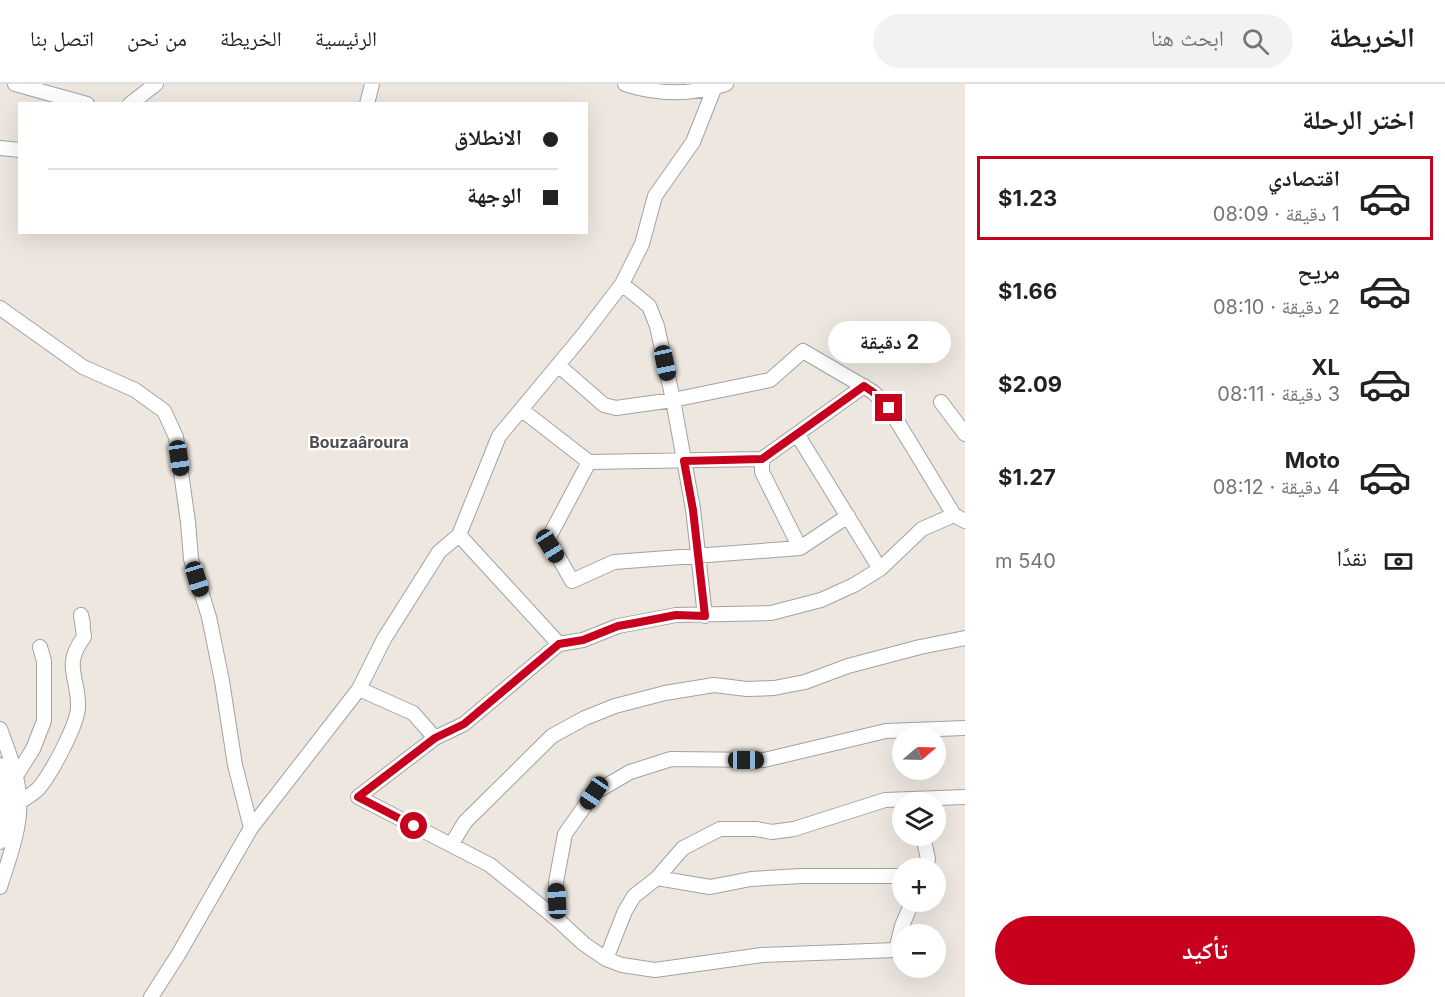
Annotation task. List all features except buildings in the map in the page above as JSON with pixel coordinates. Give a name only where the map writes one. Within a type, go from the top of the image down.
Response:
[{"type":"street","points":[[15,84],[80,102]]},
{"type":"street","points":[[133,102],[156,84]]},
{"type":"street","points":[[368,102],[372,84]]},
{"type":"street","points":[[625,84],[641,89],[679,94],[717,85]]},
{"type":"street","points":[[152,997],[251,828],[359,689],[384,639],[439,552],[459,534],[499,436],[622,284],[642,244],[655,196],[693,142],[717,85]]},
{"type":"street","points":[[0,148],[18,150]]},
{"type":"street","points":[[622,284],[649,306],[657,326],[693,510],[705,616]]},
{"type":"street","points":[[0,308],[83,367],[135,390],[164,411],[176,437],[191,559],[209,617],[235,765],[251,828]]},
{"type":"street","points":[[558,365],[604,405],[616,408],[673,400],[770,380],[803,351],[864,386],[889,408],[960,518],[922,529],[880,569],[854,585],[821,600],[771,613],[676,615],[630,624],[583,640],[559,644],[464,724],[435,738],[358,797],[490,865],[584,944],[606,959],[630,967],[654,970],[762,955],[896,950],[908,912]]},
{"type":"street","points":[[522,410],[589,462],[762,459],[864,386]]},
{"type":"street","points":[[941,402],[965,434]]},
{"type":"street","points":[[797,434],[880,569]]},
{"type":"street","points":[[762,459],[762,472],[800,548]]},
{"type":"street","points":[[589,462],[548,539],[572,581],[614,562],[800,548],[848,516]]},
{"type":"street","points":[[459,534],[559,644]]},
{"type":"street","points":[[20,803],[38,788],[75,727],[79,706],[74,683],[72,655],[84,637],[81,615],[83,624]]},
{"type":"street","points":[[451,845],[465,822],[552,736],[585,718],[615,706],[665,693],[714,686],[747,689],[774,688],[805,682],[848,666],[965,638]]},
{"type":"street","points":[[16,776],[33,749],[44,720],[44,661],[40,647]]},
{"type":"street","points":[[359,689],[413,713],[435,738]]},
{"type":"street","points":[[558,920],[556,882],[565,834],[594,793],[630,772],[670,759],[764,760],[886,731],[965,728]]},
{"type":"street","points":[[0,729],[16,776],[20,803],[14,844],[0,887]]},
{"type":"street","points":[[0,765],[6,790],[6,807],[0,842]]},
{"type":"street","points":[[946,799],[965,797]]},
{"type":"street","points":[[606,959],[634,896],[657,878],[683,848],[720,829],[756,829],[772,832],[794,829],[885,800],[892,800]]},
{"type":"street","points":[[657,878],[710,887],[751,879],[892,876]]},
{"type":"district","name":"Bouzaâroura","points":[[359,442]]},
{"type":"route","points":[[414,826],[358,797],[435,738],[464,724],[559,644],[583,640],[618,626],[676,615],[705,616],[693,510],[684,461],[762,459],[864,386],[889,408]]}]
